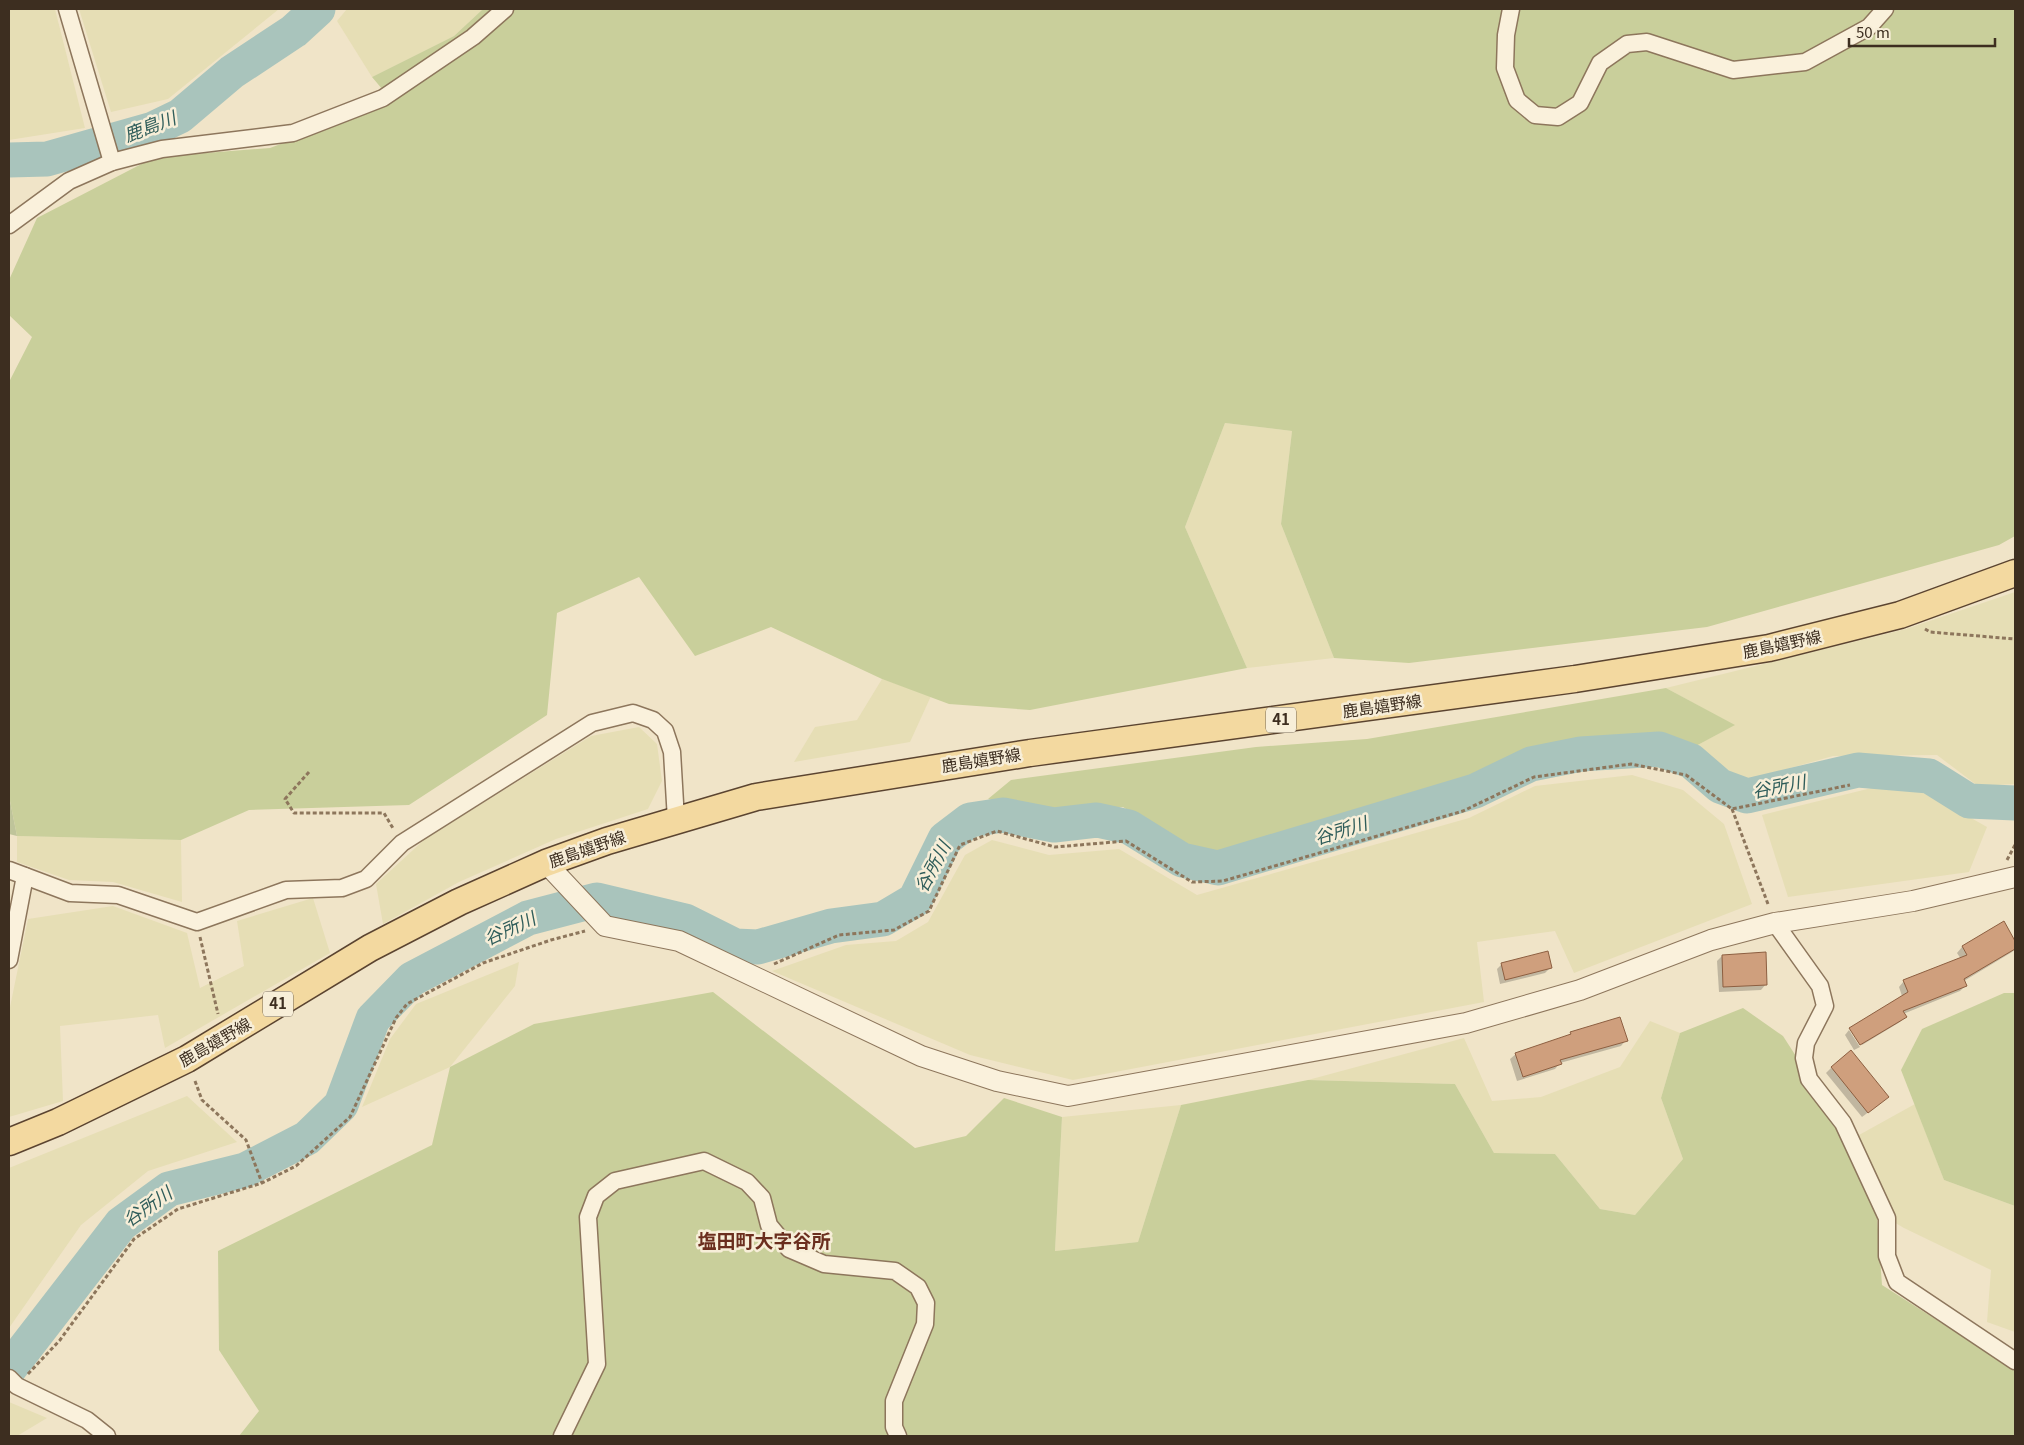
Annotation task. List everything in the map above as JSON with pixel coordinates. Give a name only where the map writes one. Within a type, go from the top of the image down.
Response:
[{"type":"main road","name":"鹿島嬉野線","points":[[9,1142],[58,1122],[187,1059],[370,948],[459,902],[546,863],[606,841],[756,797],[1030,753],[1575,679],[1751,652],[1900,615],[2015,573]]},
{"type":"street","points":[[67,9],[112,162]]},
{"type":"street","points":[[9,225],[69,181],[112,162],[162,149],[293,133],[383,98],[473,37],[505,9]]},
{"type":"street","points":[[1512,9],[1506,35],[1504,68],[1517,100],[1536,115],[1558,117],[1580,103],[1600,63],[1627,44],[1647,42],[1733,70],[1805,62],[1869,27],[1885,9]]},
{"type":"street","points":[[9,870],[70,893],[118,896],[197,922],[286,890],[342,888],[366,879],[402,843],[592,723],[633,713],[653,720],[665,731],[672,752],[676,820]]},
{"type":"street","points":[[546,863],[605,926],[679,941],[921,1056],[997,1081],[1068,1096],[1466,1023],[1580,990],[1711,940],[1776,922],[1913,901],[2015,877]]},
{"type":"street","points":[[9,960],[25,876]]},
{"type":"street","points":[[1776,922],[1820,986],[1825,1006],[1806,1043],[1804,1058],[1807,1072],[1809,1079],[1843,1123],[1887,1218],[1886,1256],[1897,1282],[2015,1361]]},
{"type":"street","points":[[562,1436],[597,1364],[588,1217],[596,1196],[615,1181],[704,1161],[746,1182],[752,1187],[762,1198],[768,1225],[789,1249],[824,1264],[895,1271],[918,1287],[926,1303],[925,1324],[894,1401],[894,1427],[898,1436]]},
{"type":"street","points":[[13,1382],[87,1420],[107,1436]]},
{"type":"path","points":[[1900,615],[1930,632],[2015,639]]},
{"type":"path","points":[[750,975],[839,935],[894,930],[929,911],[960,845],[997,830],[1055,847],[1126,841],[1192,882],[1223,881],[1463,811],[1534,777],[1631,764],[1686,775],[1732,809],[1776,922]]},
{"type":"path","points":[[309,772],[286,799],[294,813],[384,813],[402,843]]},
{"type":"path","points":[[1732,809],[1850,785]]},
{"type":"path","points":[[197,922],[223,1038]]},
{"type":"path","points":[[13,1382],[60,1340],[134,1239],[178,1209],[262,1183],[296,1166],[350,1118],[396,1018],[407,1004],[483,963],[551,940],[605,926]]},
{"type":"path","points":[[187,1059],[202,1100],[246,1140],[262,1183]]},
{"type":"shaded area","points":[[9,9],[55,9],[85,128],[9,140]]},
{"type":"shaded area","points":[[79,9],[279,9],[168,99],[111,112]]},
{"type":"shaded area","points":[[347,9],[483,9],[454,36],[372,77],[337,21]]},
{"type":"shaded area","points":[[1225,423],[1292,431],[1281,524],[1334,658],[1247,668],[1185,527]]},
{"type":"shaded area","points":[[2015,592],[2015,784],[1978,786],[1937,755],[1833,756],[1741,782],[1694,747],[1734,725],[1666,688],[1906,629]]},
{"type":"shaded area","points":[[882,679],[931,696],[910,742],[794,762],[815,727],[857,720]]},
{"type":"shaded area","points":[[639,727],[657,744],[662,781],[648,809],[556,839],[459,882],[383,924],[376,884],[425,839],[591,736]]},
{"type":"shaded area","points":[[1632,775],[1683,790],[1724,824],[1752,904],[1574,973],[1555,931],[1477,942],[1484,1002],[1073,1080],[970,1055],[772,971],[846,945],[896,941],[928,922],[965,855],[992,840],[1049,855],[1119,849],[1197,895],[1469,818],[1535,786]]},
{"type":"shaded area","points":[[1904,780],[1987,827],[1969,872],[1788,897],[1762,815]]},
{"type":"shaded area","points":[[17,836],[181,840],[182,902],[113,882],[69,880],[17,862]]},
{"type":"shaded area","points":[[313,898],[330,953],[165,1048],[158,1015],[60,1026],[63,1101],[9,1117],[9,1012],[28,919],[113,906],[187,933],[200,988],[244,966],[237,921]]},
{"type":"shaded area","points":[[519,962],[515,986],[450,1067],[362,1107],[390,1039],[416,1004]]},
{"type":"shaded area","points":[[1650,1021],[1680,1033],[1661,1098],[1683,1159],[1635,1215],[1600,1209],[1555,1154],[1494,1153],[1455,1084],[1308,1080],[1464,1038],[1492,1101],[1541,1097],[1620,1067]]},
{"type":"shaded area","points":[[187,1096],[237,1142],[148,1171],[81,1225],[9,1328],[9,1168]]},
{"type":"shaded area","points":[[1915,1104],[1944,1180],[2015,1206],[2015,1332],[1987,1322],[1991,1270],[1887,1218],[1850,1140]]},
{"type":"shaded area","points":[[1181,1105],[1138,1242],[1055,1251],[1062,1117]]},
{"type":"shaded area","points":[[9,1402],[47,1418],[17,1436],[9,1436]]},
{"type":"green space","points":[[483,9],[2015,9],[2015,536],[1999,545],[1707,627],[1409,663],[1334,658],[1281,524],[1292,431],[1225,423],[1185,527],[1247,668],[1030,710],[949,704],[882,679],[771,627],[695,656],[639,577],[557,613],[547,715],[409,805],[249,810],[181,840],[17,836],[9,796],[9,382],[32,337],[9,315],[9,280],[37,218],[155,157],[270,148],[393,102],[372,77],[454,36]]},
{"type":"green space","points":[[1666,688],[1735,725],[1694,747],[1652,733],[1521,751],[1445,792],[1223,854],[1186,848],[1123,807],[1051,815],[988,799],[1011,780],[1256,747],[1367,739]]},
{"type":"green space","points":[[9,796],[17,836],[9,834]]},
{"type":"green space","points":[[713,992],[915,1148],[966,1136],[1004,1098],[1062,1117],[1055,1251],[1138,1242],[1181,1105],[1308,1080],[1455,1084],[1494,1153],[1555,1154],[1600,1209],[1635,1215],[1683,1159],[1661,1098],[1680,1033],[1743,1008],[1783,1036],[1850,1140],[1877,1216],[1882,1285],[2015,1370],[2015,1436],[239,1436],[259,1411],[219,1350],[218,1251],[432,1145],[450,1067],[534,1024]]},
{"type":"green space","points":[[2004,993],[2015,993],[2015,1206],[1944,1180],[1901,1070],[1922,1029]]},
{"type":"building","points":[[2004,921],[2015,941],[2015,949],[1964,979],[1967,986],[1903,1011],[1907,1017],[1860,1045],[1849,1028],[1908,992],[1903,980],[1967,955],[1962,946]]},
{"type":"building","points":[[1548,951],[1552,968],[1505,980],[1501,963]]},
{"type":"building","points":[[1766,952],[1767,985],[1723,987],[1722,955]]},
{"type":"building","points":[[1620,1017],[1628,1041],[1560,1060],[1562,1064],[1523,1077],[1515,1053],[1571,1034],[1570,1032]]},
{"type":"building","points":[[1851,1050],[1889,1097],[1868,1113],[1831,1067]]},
{"type":"waterway","name":"鹿島川","points":[[9,160],[47,159],[153,129],[180,116],[232,72],[294,31],[318,9]]},
{"type":"waterway","name":"谷所川","points":[[9,1369],[121,1224],[169,1189],[245,1170],[307,1138],[341,1105],[373,1019],[412,979],[528,918],[597,900],[685,921],[735,946],[758,947],[831,926],[883,919],[915,900],[945,839],[970,820],[1003,815],[1054,825],[1097,820],[1129,827],[1182,860],[1218,868],[1475,791],[1531,764],[1581,754],[1659,749],[1691,761],[1720,786],[1747,796],[1858,770],[1929,776],[1969,801],[2015,803]]},
{"type":"district","name":"塩田町大字谷所","points":[[764,1241]]}]
